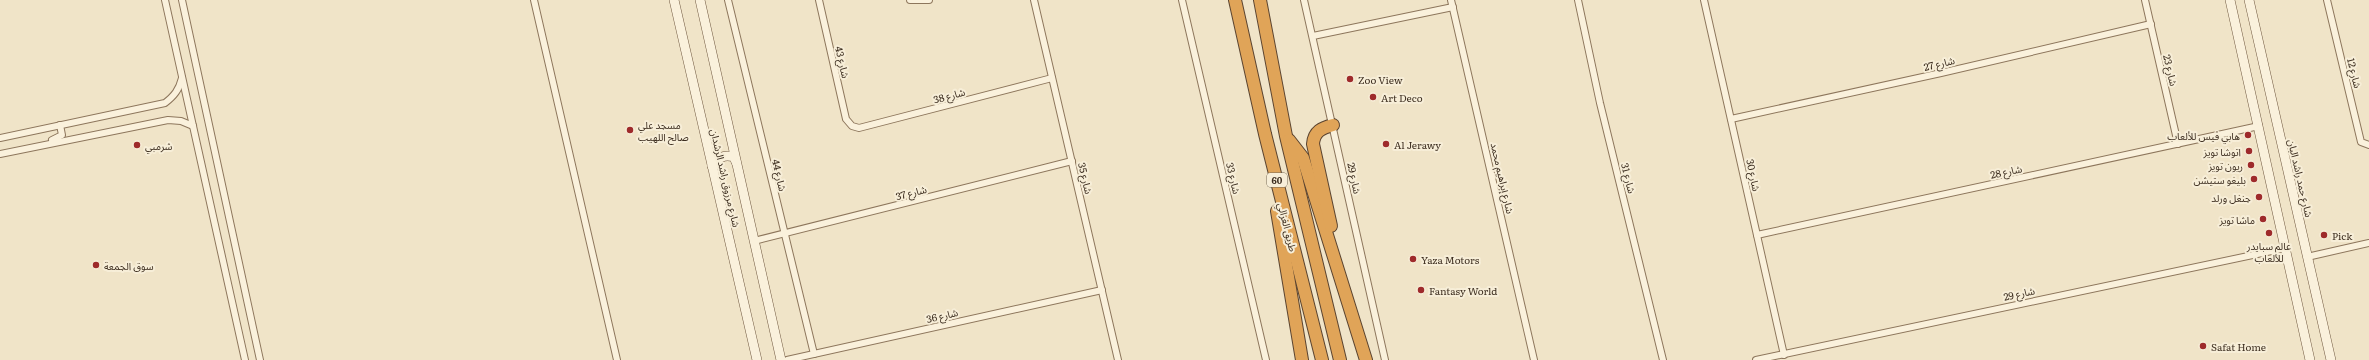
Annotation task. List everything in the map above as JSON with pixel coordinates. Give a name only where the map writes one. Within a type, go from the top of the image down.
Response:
[{"type":"highway","name":"طريق الغزالي","points":[[1236,0],[1265,134],[1322,360]]},
{"type":"highway","name":"طريق الغزالي","points":[[1260,0],[1286,136],[1340,360]]},
{"type":"highway","points":[[1333,125],[1319,130],[1314,139],[1314,144],[1330,217],[1333,250]]},
{"type":"highway","points":[[1265,134],[1302,360]]},
{"type":"highway","points":[[1286,136],[1304,158],[1366,360]]},
{"type":"street","points":[[166,0],[244,360]]},
{"type":"street","points":[[182,0],[260,360]]},
{"type":"street","points":[[534,0],[617,360]]},
{"type":"street","name":"شارع مرزوق راشد الرشدان","points":[[674,0],[757,360]]},
{"type":"street","name":"شارع مرزوق راشد الرشدان","points":[[700,0],[781,360]]},
{"type":"street","name":"شارع 44","points":[[728,0],[814,354]]},
{"type":"street","name":"شارع 43","points":[[819,0],[846,120],[852,126]]},
{"type":"street","points":[[910,0],[929,0]]},
{"type":"street","name":"شارع 35","points":[[1034,0],[1118,360]]},
{"type":"street","name":"شارع 33","points":[[1182,0],[1266,360]]},
{"type":"street","name":"شارع 29","points":[[1304,0],[1385,360]]},
{"type":"street","name":"شارع 31","points":[[1578,0],[1600,103],[1663,360]]},
{"type":"street","name":"شارع 30","points":[[1705,0],[1784,355]]},
{"type":"street","name":"شارع 23","points":[[2145,0],[2178,144]]},
{"type":"street","points":[[2230,0],[2310,360]]},
{"type":"street","name":"شارع حمد راشد البان","points":[[2250,0],[2331,360]]},
{"type":"street","name":"شارع 12","points":[[2327,0],[2361,142],[2369,145]]},
{"type":"street","points":[[1313,36],[1452,3]]},
{"type":"street","name":"شارع إبراهيم محمد","points":[[1452,3],[1534,360]]},
{"type":"street","name":"شارع 27","points":[[1731,119],[1941,73],[2151,24]]},
{"type":"street","points":[[0,138],[165,104],[174,97],[180,88],[182,77]]},
{"type":"street","name":"شارع 38","points":[[852,126],[859,128],[1052,78]]},
{"type":"street","points":[[0,154],[168,120],[181,121],[193,126]]},
{"type":"street","points":[[20,150],[33,144],[60,138],[63,131],[60,125]]},
{"type":"street","name":"شارع 28","points":[[1757,235],[2259,126]]},
{"type":"street","points":[[712,166],[721,156],[728,155],[734,157],[736,162]]},
{"type":"street","name":"شارع 37","points":[[754,241],[1072,161]]},
{"type":"street","points":[[2307,257],[2369,243]]},
{"type":"street","name":"شارع 29","points":[[1756,360],[2286,248]]},
{"type":"street","name":"شارع 36","points":[[787,360],[1102,290]]},
{"type":"place","name":"Zoo View","points":[[1350,79]]},
{"type":"place","name":"Art Deco","points":[[1373,97]]},
{"type":"place","name":"مسجد علي صالح اللهيب","points":[[630,130]]},
{"type":"place","name":"هابي فيس للألعاب","points":[[2248,135]]},
{"type":"place","name":"Al Jerawy","points":[[1386,144]]},
{"type":"place","name":"شرمبي","points":[[137,145]]},
{"type":"place","name":"اتوشا تويز","points":[[2249,151]]},
{"type":"place","name":"ريون تويز","points":[[2251,165]]},
{"type":"place","name":"بليغو ستيشن","points":[[2254,179]]},
{"type":"place","name":"جنغل ورلد","points":[[2259,197]]},
{"type":"place","name":"ماشا تويز","points":[[2263,219]]},
{"type":"place","name":"عالم سبايدر للألعاب","points":[[2269,233]]},
{"type":"place","name":"Pick","points":[[2324,235]]},
{"type":"place","name":"Yaza Motors","points":[[1413,259]]},
{"type":"place","name":"سوق الجمعة","points":[[96,265]]},
{"type":"place","name":"Fantasy World","points":[[1421,290]]},
{"type":"place","name":"Safat Home","points":[[2203,346]]}]
